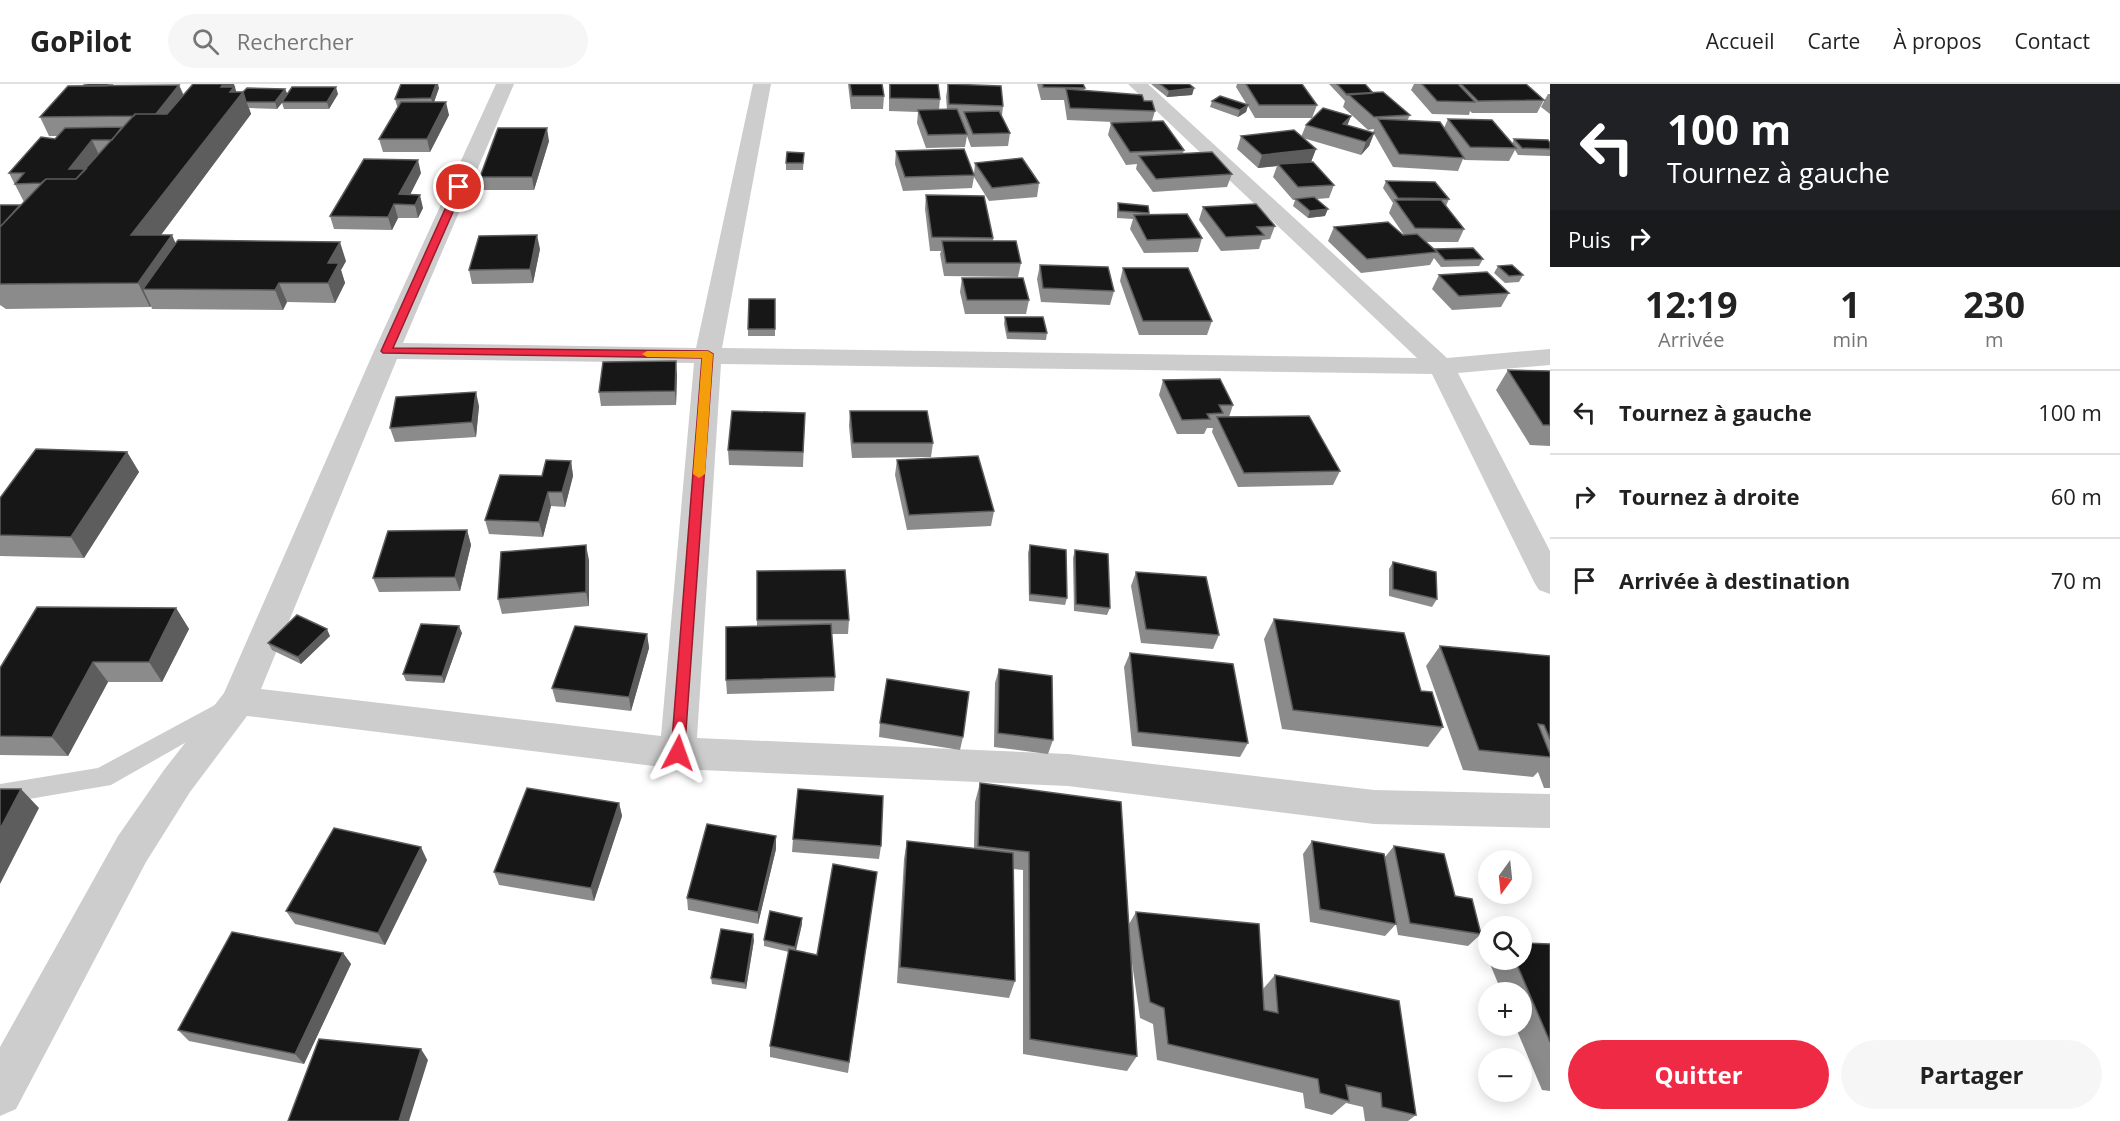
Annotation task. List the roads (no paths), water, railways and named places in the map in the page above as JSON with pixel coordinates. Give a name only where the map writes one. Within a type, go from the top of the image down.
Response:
[{"type":"street","points":[[0,1093],[132,849],[177,781],[238,701],[387,351],[505,84]]},
{"type":"street","points":[[678,753],[708,354],[762,84]]},
{"type":"street","points":[[1137,84],[1441,366],[1550,582]]},
{"type":"street","points":[[387,351],[1441,366],[1550,357]]},
{"type":"street","points":[[238,701],[678,753],[1068,770],[1374,807],[1550,812]]},
{"type":"lane","points":[[0,794],[102,778],[238,701]]}]
